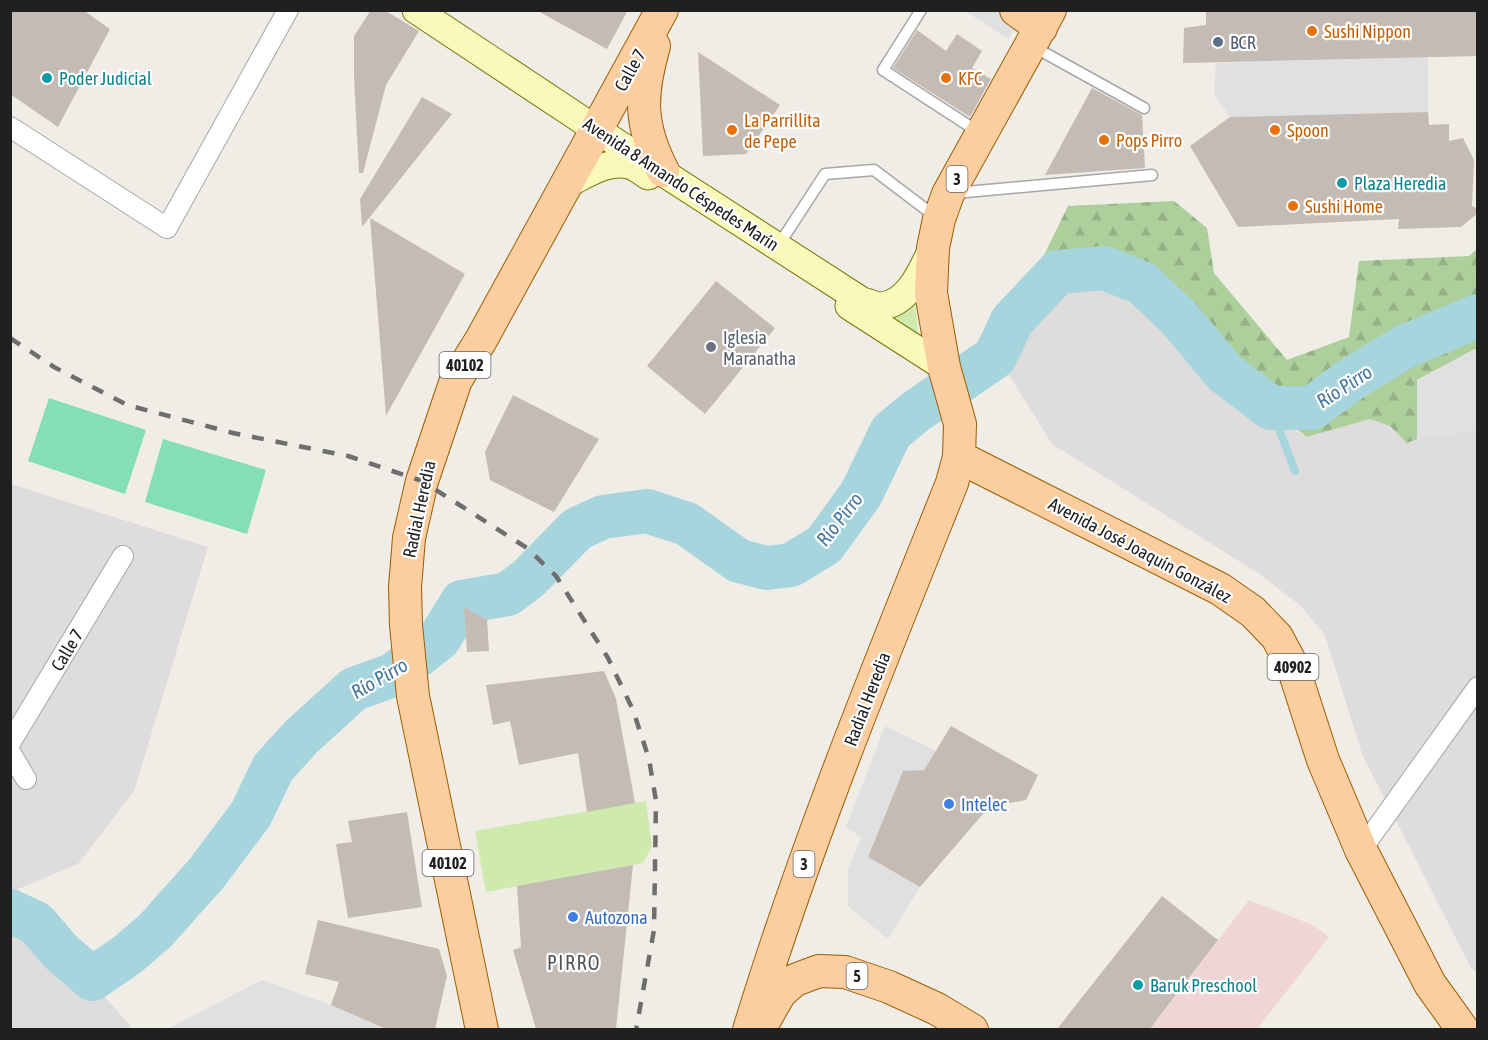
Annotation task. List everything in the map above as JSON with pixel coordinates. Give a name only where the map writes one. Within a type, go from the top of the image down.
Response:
[{"type":"main road","name":"Calle 7","points":[[597,130],[663,10]]},
{"type":"main road","points":[[663,10],[645,78],[644,105],[649,141],[663,171]]},
{"type":"main road","name":"3","points":[[945,370],[931,293],[940,220],[1035,23]]},
{"type":"main road","name":"Radial Heredia","points":[[482,1029],[413,696],[405,587],[409,538],[422,481],[456,380],[481,340],[597,130]]},
{"type":"main road","name":"Radial Heredia","points":[[749,1029],[782,923],[865,701],[952,483],[959,457],[960,424],[945,370]]},
{"type":"main road","name":"Avenida José Joaquín González","points":[[959,457],[1220,589],[1253,612],[1277,638],[1293,667],[1323,760],[1360,850],[1430,984],[1463,1029]]},
{"type":"main road","name":"5","points":[[760,1029],[780,993],[795,980],[819,971],[845,972],[889,987],[938,1009],[972,1029]]},
{"type":"street","points":[[10,126],[167,228],[288,10]]},
{"type":"street","name":"Avenida 8 Amando Céspedes Marín","points":[[416,10],[597,130],[862,300],[879,306],[893,303],[917,281],[940,220]]},
{"type":"street","name":"Avenida 8 Amando Céspedes Marín","points":[[567,184],[603,166],[617,164],[632,166],[945,370]]},
{"type":"street","name":"Calle 7","points":[[10,743],[123,556]]},
{"type":"street","points":[[1360,850],[1478,687]]},
{"type":"street","points":[[10,752],[26,779]]},
{"type":"lane","points":[[921,10],[883,70],[982,135]]},
{"type":"lane","points":[[1035,23],[1144,108]]},
{"type":"lane","points":[[778,246],[825,174],[874,170],[940,220],[1152,176]]},
{"type":"shaded area","points":[[965,11],[1001,11],[1018,21],[1009,39]]},
{"type":"shaded area","points":[[1428,57],[1428,112],[1230,117],[1214,95],[1216,63]]},
{"type":"shaded area","points":[[1105,277],[1139,291],[1171,323],[1215,374],[1266,413],[1307,437],[1370,419],[1390,426],[1407,443],[1417,439],[1477,430],[1477,973],[1471,968],[1362,754],[1325,635],[1301,606],[1258,573],[1052,444],[1003,365],[1014,329],[1061,282]]},
{"type":"shaded area","points":[[1477,348],[1477,430],[1417,439],[1417,380]]},
{"type":"shaded area","points":[[11,484],[208,547],[134,791],[78,864],[11,892]]},
{"type":"shaded area","points":[[885,726],[936,751],[924,770],[903,771],[868,857],[920,887],[888,939],[848,906],[848,871],[861,837],[846,827]]},
{"type":"shaded area","points":[[1249,900],[1313,925],[1329,937],[1257,1029],[1150,1030]]},
{"type":"shaded area","points":[[11,922],[27,926],[59,965],[101,993],[131,1029],[11,1029]]},
{"type":"shaded area","points":[[262,980],[331,1005],[386,1029],[167,1029]]},
{"type":"green space","points":[[1174,201],[1207,228],[1214,273],[1287,360],[1349,337],[1359,261],[1469,256],[1477,249],[1477,348],[1417,380],[1417,439],[1407,443],[1390,426],[1370,419],[1307,437],[1225,373],[1178,317],[1142,283],[1104,268],[1058,272],[1012,321],[1068,206]]},
{"type":"green space","points":[[913,284],[919,341],[876,316]]},
{"type":"green space","points":[[49,398],[146,430],[125,494],[28,461]]},
{"type":"green space","points":[[163,439],[266,470],[247,534],[145,502]]},
{"type":"green space","points":[[646,801],[652,847],[643,863],[486,892],[475,831]]},
{"type":"building","name":"Poder Judicial","points":[[10,10],[83,10],[110,29],[58,127],[10,94]]},
{"type":"building","points":[[371,10],[384,10],[419,31],[386,85],[363,173],[359,173],[354,36]]},
{"type":"building","points":[[536,10],[628,10],[607,49]]},
{"type":"building","points":[[1206,10],[1478,10],[1478,56],[1183,63],[1184,28],[1206,25]]},
{"type":"building","name":"KFC","points":[[917,30],[946,51],[957,34],[982,51],[972,68],[991,79],[970,117],[893,68]]},
{"type":"building","name":"La Parrillita de Pepe","points":[[698,52],[780,105],[746,154],[703,156]]},
{"type":"building","name":"Pops Pirro","points":[[1092,88],[1142,115],[1145,168],[1045,175]]},
{"type":"building","points":[[422,97],[452,114],[362,227],[360,199]]},
{"type":"building","name":"Plaza Heredia","points":[[1428,112],[1429,125],[1449,124],[1449,141],[1463,138],[1474,160],[1472,206],[1478,209],[1478,213],[1461,227],[1398,229],[1399,219],[1238,227],[1190,146],[1230,117]]},
{"type":"building","points":[[370,218],[465,274],[386,416]]},
{"type":"building","name":"Iglesia Maranatha","points":[[716,281],[775,328],[705,414],[647,366]]},
{"type":"building","points":[[513,395],[599,439],[554,512],[490,480],[485,452]]},
{"type":"building","points":[[464,607],[487,620],[489,651],[467,652]]},
{"type":"building","points":[[604,671],[616,699],[635,803],[587,812],[578,753],[519,765],[510,721],[493,725],[486,685]]},
{"type":"building","name":"Intelec","points":[[951,726],[1038,775],[1026,800],[989,807],[920,887],[868,857],[903,771],[924,770]]},
{"type":"building","points":[[407,812],[422,907],[348,918],[336,844],[352,842],[348,821]]},
{"type":"building","name":"Autozona","points":[[633,865],[616,1029],[536,1029],[513,950],[521,947],[517,886]]},
{"type":"building","name":"Baruk Preschool","points":[[1162,896],[1218,940],[1150,1029],[1057,1029]]},
{"type":"building","points":[[318,920],[439,949],[447,976],[435,1029],[386,1029],[331,1005],[339,982],[305,974]]},
{"type":"waterway","name":"Río Pirro","points":[[10,911],[36,923],[61,952],[92,979],[127,955],[155,931],[206,874],[251,814],[273,768],[301,737],[354,689],[393,675],[439,639],[462,602],[508,594],[529,578],[577,529],[603,517],[647,511],[687,524],[739,561],[767,568],[791,565],[824,545],[861,494],[891,432],[915,412],[995,357],[1012,321],[1058,272],[1104,268],[1142,283],[1178,317],[1225,373],[1271,408],[1312,408],[1353,378],[1404,347],[1478,316]]},
{"type":"waterway","points":[[1271,408],[1295,471]]},
{"type":"railway","points":[[10,338],[54,367],[127,405],[233,433],[348,456],[422,481],[527,548],[556,576],[608,658],[633,710],[649,759],[656,801],[654,930],[636,1030]]},
{"type":"place","name":"Sushi Nippon","points":[[1312,31]]},
{"type":"place","name":"BCR","points":[[1218,42]]},
{"type":"place","name":"Poder Judicial","points":[[47,78]]},
{"type":"place","name":"KFC","points":[[946,78]]},
{"type":"place","name":"La Parrillita de Pepe","points":[[732,130]]},
{"type":"place","name":"Spoon","points":[[1275,130]]},
{"type":"place","name":"Pops Pirro","points":[[1104,140]]},
{"type":"place","name":"Plaza Heredia","points":[[1342,183]]},
{"type":"place","name":"Sushi Home","points":[[1293,206]]},
{"type":"place","name":"Iglesia Maranatha","points":[[711,347]]},
{"type":"place","name":"Intelec","points":[[949,804]]},
{"type":"place","name":"Autozona","points":[[573,917]]},
{"type":"place","name":"Baruk Preschool","points":[[1138,985]]},
{"type":"district","name":"PIRRO","points":[[574,962]]}]
